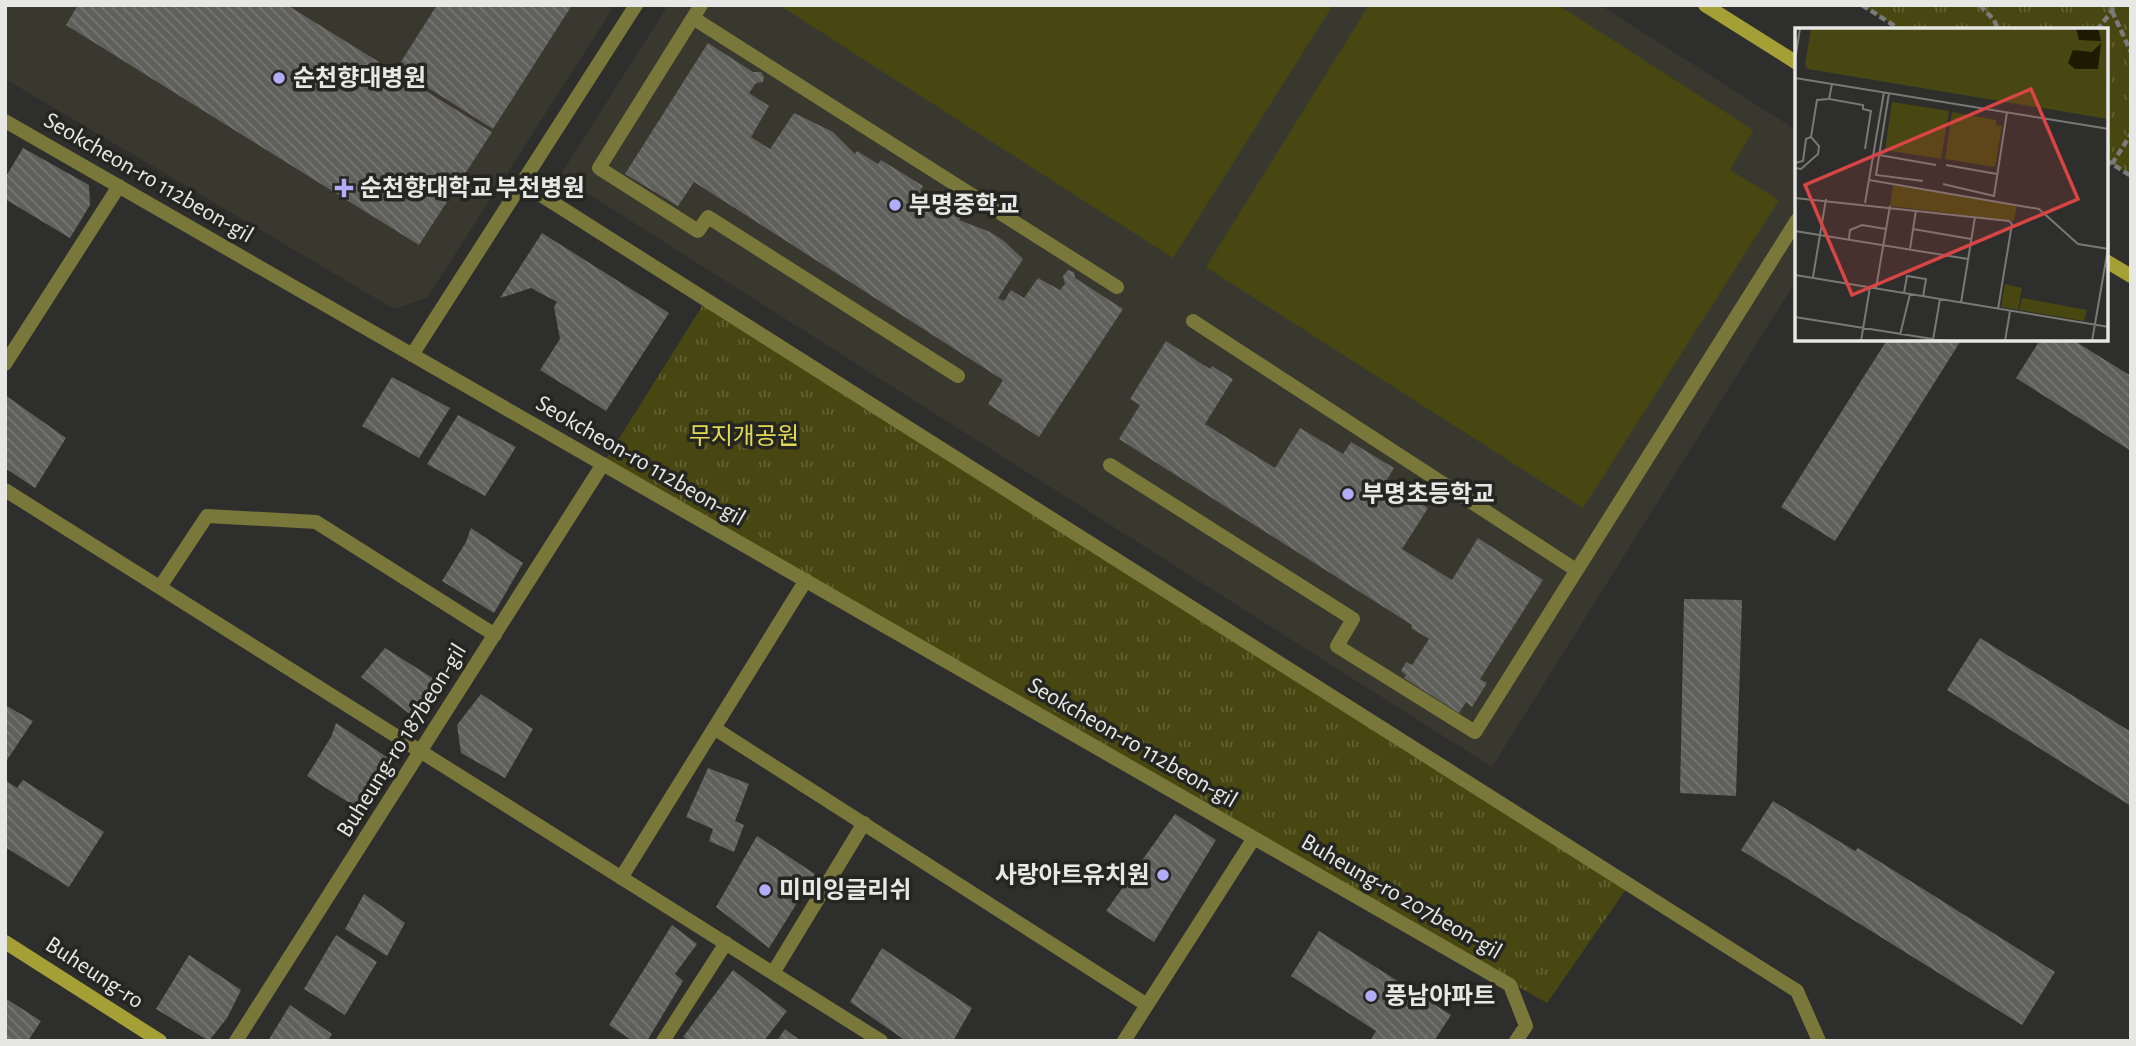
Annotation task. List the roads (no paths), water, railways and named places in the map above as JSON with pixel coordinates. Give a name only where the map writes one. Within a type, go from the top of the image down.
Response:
[{"type":"street","points":[[412,355],[636,5]]},
{"type":"street","points":[[1705,5],[1795,62]]},
{"type":"street","points":[[958,376],[708,216],[698,231],[598,168],[697,12],[1116,287]]},
{"type":"street","name":"Seokcheon-ro 112beon-gil","points":[[5,121],[1254,838]]},
{"type":"street","points":[[522,183],[1797,991],[1819,1041]]},
{"type":"street","points":[[5,364],[120,186]]},
{"type":"street","points":[[1110,465],[1353,619],[1337,646],[1475,732],[1795,223]]},
{"type":"street","points":[[2108,262],[2131,276]]},
{"type":"street","points":[[1193,321],[1577,570]]},
{"type":"street","name":"Buheung-ro 187beon-gil","points":[[236,1041],[603,464]]},
{"type":"street","points":[[5,490],[881,1041]]},
{"type":"street","points":[[160,587],[207,516],[316,522],[495,635]]},
{"type":"street","points":[[621,878],[806,580]]},
{"type":"street","points":[[713,728],[1147,1004]]},
{"type":"street","points":[[774,973],[864,823]]},
{"type":"street","points":[[1124,1041],[1254,838]]},
{"type":"street","name":"Buheung-ro 207beon-gil","points":[[1254,838],[1510,985],[1526,1026],[1516,1041]]},
{"type":"street","name":"Buheung-ro","points":[[5,942],[160,1041]]},
{"type":"street","points":[[663,1041],[726,943]]},
{"type":"place","name":"순천향대병원","points":[[279,78]]},
{"type":"place","name":"순천향대학교 부천병원","points":[[344,188]]},
{"type":"place","name":"부명중학교","points":[[895,205]]},
{"type":"place","name":"부명초등학교","points":[[1348,494]]},
{"type":"place","name":"사랑아트유치원","points":[[1163,875]]},
{"type":"place","name":"미미잉글리쉬","points":[[765,890]]},
{"type":"place","name":"풍남아파트","points":[[1371,996]]},
{"type":"park label","name":"무지개공원","points":[[744,436]]}]
